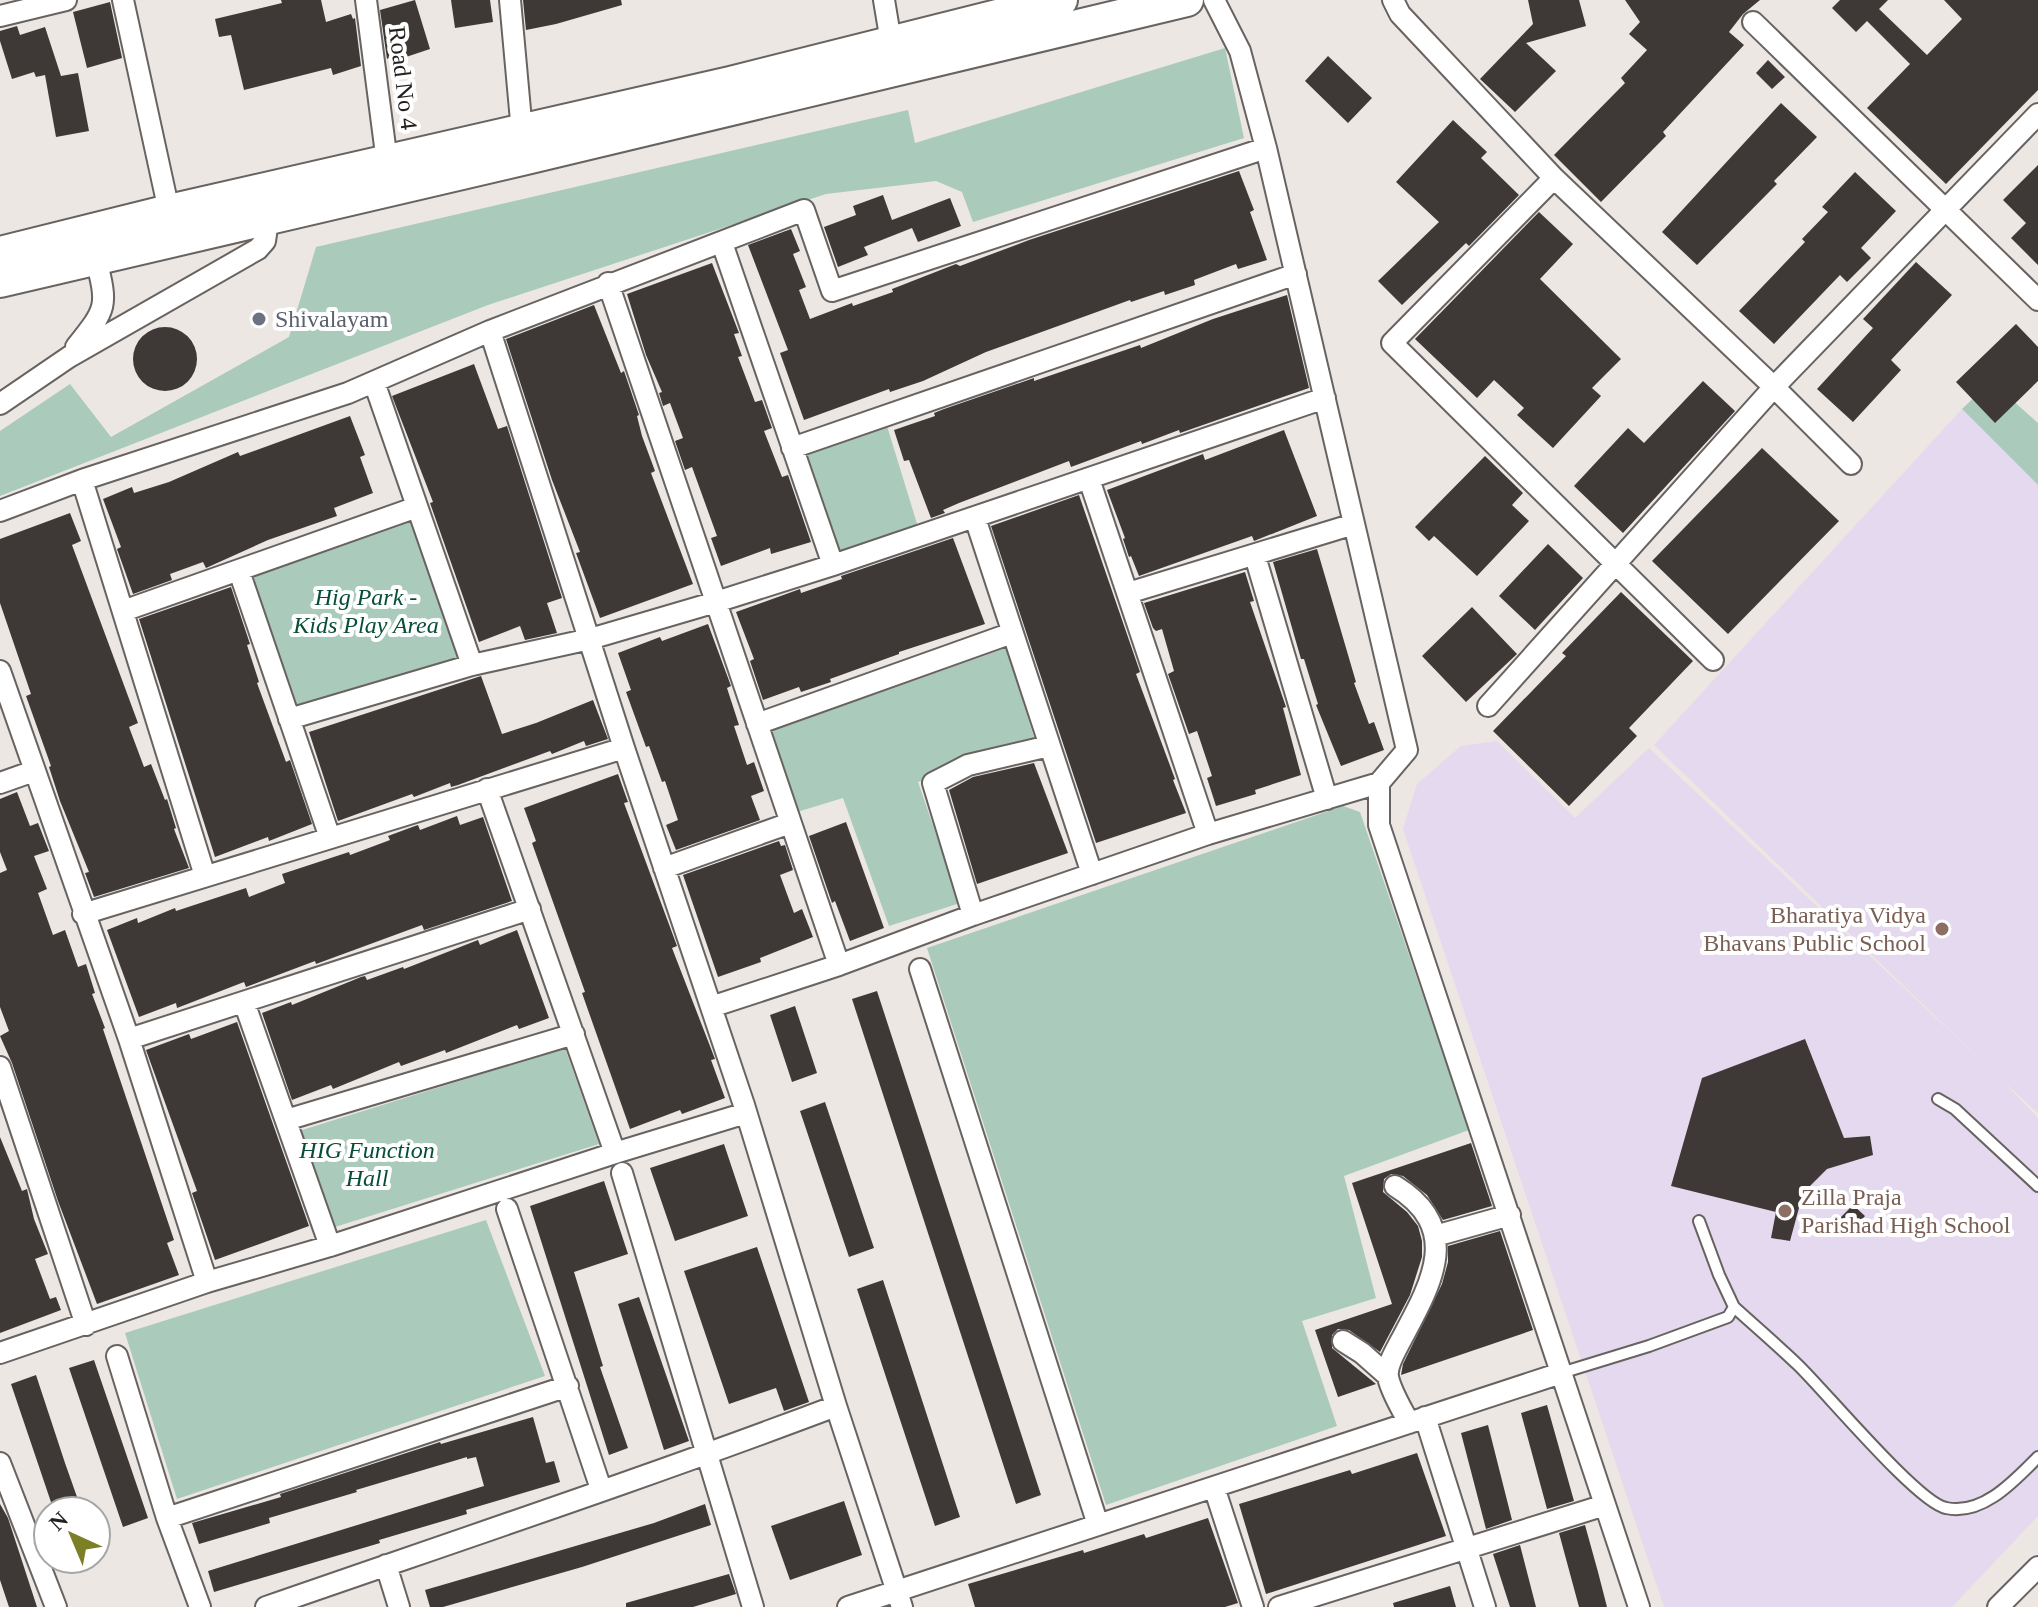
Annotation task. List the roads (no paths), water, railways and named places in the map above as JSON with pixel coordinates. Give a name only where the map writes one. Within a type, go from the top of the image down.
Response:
[{"type":"highway","points":[[777,84],[891,42],[1061,0]]},
{"type":"highway","points":[[0,281],[268,220],[777,84],[1187,0]]},
{"type":"highway","points":[[0,253],[169,211],[522,132],[732,95]]},
{"type":"street","name":"Road No 4","points":[[366,0],[387,162]]},
{"type":"street","points":[[510,0],[522,132]]},
{"type":"street","points":[[884,0],[891,42]]},
{"type":"street","points":[[711,1007],[839,965],[1208,834],[1379,783],[1407,750],[1266,148],[1240,51],[1214,0]]},
{"type":"street","points":[[1393,0],[1400,14],[1554,178],[1851,464]]},
{"type":"street","points":[[0,16],[55,1]]},
{"type":"street","points":[[127,1],[169,211]]},
{"type":"street","points":[[1753,22],[2038,300]]},
{"type":"street","points":[[1488,706],[1774,387],[2038,114]]},
{"type":"street","points":[[0,511],[82,480],[333,398],[608,283],[804,210],[832,291],[1266,148]]},
{"type":"street","points":[[1554,178],[1392,343],[1713,660]]},
{"type":"street","points":[[0,404],[69,357],[258,249],[265,241],[268,220]]},
{"type":"street","points":[[722,243],[833,565]]},
{"type":"street","points":[[69,357],[104,308],[105,298],[96,259]]},
{"type":"street","points":[[792,448],[1296,274]]},
{"type":"street","points":[[608,283],[839,965]]},
{"type":"street","points":[[490,331],[746,1113],[836,1406],[900,1599]]},
{"type":"street","points":[[374,382],[472,665]]},
{"type":"street","points":[[289,719],[472,665],[590,639],[716,602],[975,518],[1325,398]]},
{"type":"street","points":[[1089,479],[1208,834]]},
{"type":"street","points":[[82,480],[205,876]]},
{"type":"street","points":[[123,611],[417,507]]},
{"type":"street","points":[[975,518],[1092,874]]},
{"type":"street","points":[[1128,593],[1354,524]]},
{"type":"street","points":[[1255,556],[1327,799]]},
{"type":"street","points":[[239,571],[330,838]]},
{"type":"street","points":[[757,724],[1012,633]]},
{"type":"street","points":[[0,671],[129,1039],[207,1282]]},
{"type":"street","points":[[973,915],[933,783],[968,765],[1049,746]]},
{"type":"street","points":[[83,914],[624,748]]},
{"type":"street","points":[[0,783],[34,771]]},
{"type":"street","points":[[1379,783],[1379,825],[1639,1607]]},
{"type":"street","points":[[487,789],[615,1153]]},
{"type":"street","points":[[664,868],[790,823]]},
{"type":"street","points":[[129,1039],[530,909]]},
{"type":"street","points":[[920,969],[1098,1525]]},
{"type":"street","points":[[244,1002],[330,1246]]},
{"type":"street","points":[[286,1120],[574,1034]]},
{"type":"street","points":[[0,1067],[86,1325]]},
{"type":"street","points":[[0,1353],[207,1282],[330,1246],[746,1113]]},
{"type":"street","points":[[622,1173],[753,1607]]},
{"type":"street","points":[[1388,1376],[1391,1360],[1426,1292],[1437,1251],[1431,1222],[1422,1207],[1395,1186]]},
{"type":"street","points":[[507,1209],[601,1489]]},
{"type":"street","points":[[1435,1236],[1510,1215]]},
{"type":"street","points":[[1343,1341],[1388,1376],[1417,1420],[1485,1607]]},
{"type":"street","points":[[117,1356],[167,1518],[200,1607]]},
{"type":"street","points":[[848,1607],[900,1599],[1098,1525],[1561,1373]]},
{"type":"street","points":[[167,1518],[568,1386]]},
{"type":"street","points":[[266,1607],[707,1455],[836,1406]]},
{"type":"street","points":[[0,1463],[56,1607]]},
{"type":"street","points":[[1214,1487],[1253,1607]]},
{"type":"street","points":[[1279,1607],[1605,1505]]},
{"type":"street","points":[[386,1565],[399,1607]]},
{"type":"street","points":[[1998,1607],[2038,1567]]},
{"type":"lane","points":[[1938,1099],[1955,1109],[2038,1186]]},
{"type":"lane","points":[[1699,1221],[1734,1307],[1799,1365],[1918,1490],[1943,1508],[1964,1509],[1981,1503],[2015,1480],[2038,1457]]},
{"type":"lane","points":[[1561,1373],[1714,1324],[1728,1317],[1734,1307]]},
{"type":"place","name":"Shivalayam","points":[[259,319]]},
{"type":"place","name":"Bharatiya Vidya Bhavans Public School","points":[[1942,929]]},
{"type":"place","name":"Zilla Praja Parishad High School","points":[[1785,1211]]},
{"type":"park label","name":"Hig Park - Kids Play Area","points":[[366,611]]},
{"type":"park label","name":"HIG Function Hall","points":[[367,1164]]}]
